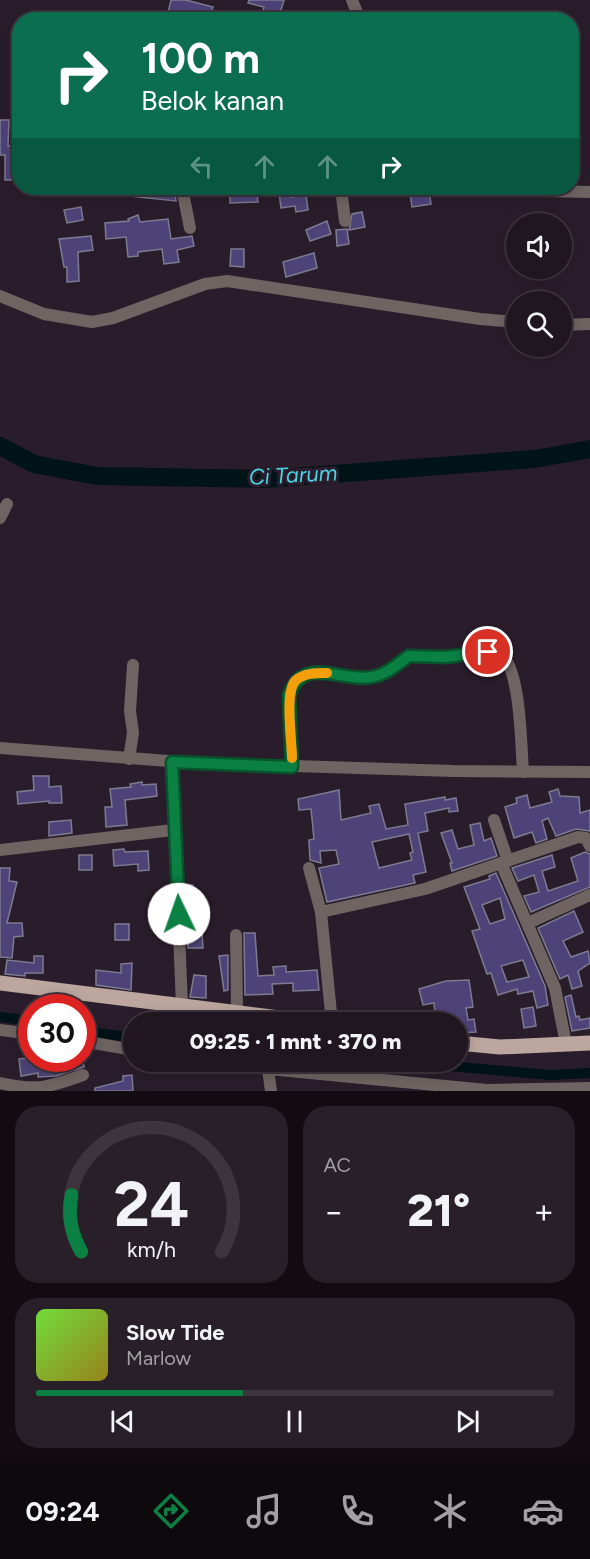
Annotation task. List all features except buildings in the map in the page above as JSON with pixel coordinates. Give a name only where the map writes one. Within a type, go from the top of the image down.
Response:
[{"type":"main road","points":[[0,983],[237,1012]]},
{"type":"main road","points":[[468,1044],[500,1047],[590,1042]]},
{"type":"street","points":[[183,195],[190,228]]},
{"type":"street","points":[[342,195],[345,221]]},
{"type":"street","points":[[0,296],[44,314],[92,322],[113,318],[205,284],[227,280],[506,321]]},
{"type":"street","points":[[572,325],[590,324]]},
{"type":"street","points":[[0,518],[7,504]]},
{"type":"street","points":[[292,767],[289,695],[292,685],[302,677],[334,672],[354,678],[373,677],[392,669],[409,656],[445,657],[498,652],[504,655],[511,668],[519,711],[523,772]]},
{"type":"street","points":[[129,759],[133,733],[130,711],[133,665]]},
{"type":"street","points":[[0,748],[172,762],[292,767],[590,772]]},
{"type":"street","points":[[172,762],[182,1006]]},
{"type":"street","points":[[494,820],[505,862],[555,988],[566,1044]]},
{"type":"street","points":[[0,850],[173,830]]},
{"type":"street","points":[[321,912],[425,889],[579,837],[586,838],[590,846]]},
{"type":"street","points":[[309,868],[321,912],[331,1012]]},
{"type":"street","points":[[528,923],[590,895]]},
{"type":"street","points":[[236,935],[237,1012]]},
{"type":"street","points":[[0,1030],[18,1032]]},
{"type":"street","points":[[96,1043],[123,1048]]},
{"type":"street","points":[[268,1072],[271,1091]]},
{"type":"street","points":[[299,1072],[487,1090],[590,1088]]},
{"type":"street","points":[[0,1083],[34,1090],[45,1089],[83,1075]]},
{"type":"waterway","name":"Ci Tarum","points":[[0,446],[34,464],[97,476],[266,479],[534,459],[590,449]]},
{"type":"waterway","points":[[0,1017],[18,1019]]},
{"type":"waterway","points":[[96,1033],[123,1037]]},
{"type":"waterway","points":[[468,1068],[550,1075],[590,1073]]},
{"type":"slow traffic","points":[[292,758],[289,695],[292,685],[296,680],[310,674],[327,673]]},
{"type":"route","points":[[179,914],[173,830],[172,762],[292,767],[289,695],[296,680],[310,674],[334,672],[360,679],[383,674],[409,656],[445,657],[488,652]]}]
